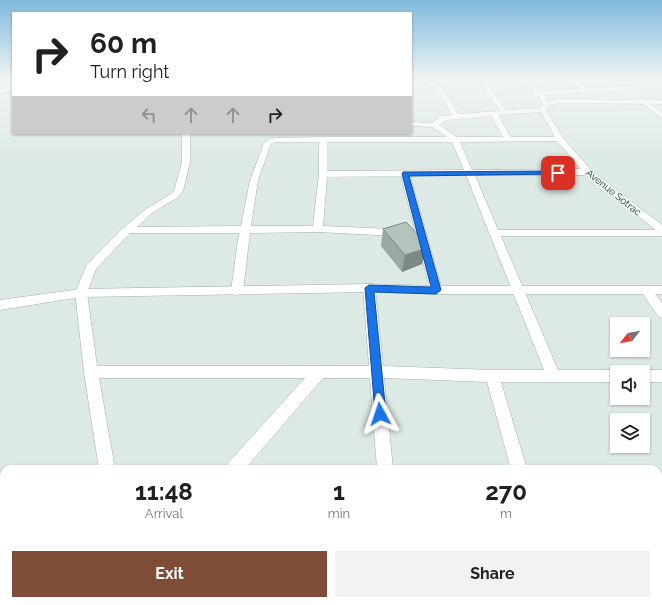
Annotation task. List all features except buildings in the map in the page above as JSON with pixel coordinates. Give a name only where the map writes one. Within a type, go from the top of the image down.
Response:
[{"type":"street","points":[[451,108],[456,116]]},
{"type":"street","points":[[501,108],[504,112]]},
{"type":"street","points":[[434,125],[444,118],[534,108]]},
{"type":"street","name":"Avenue Sotrac","points":[[545,108],[560,139],[588,172],[662,232]]},
{"type":"street","points":[[652,108],[662,116]]},
{"type":"street","points":[[494,113],[508,139]]},
{"type":"street","points":[[412,124],[434,125],[455,139],[554,376]]},
{"type":"street","points":[[106,465],[91,372],[82,294],[91,267],[127,230],[149,211],[174,196],[178,191],[186,162],[186,134]]},
{"type":"street","points":[[364,140],[374,134]]},
{"type":"street","points":[[318,229],[323,174],[324,139]]},
{"type":"street","points":[[237,291],[245,229],[254,180],[268,143],[274,140],[560,139]]},
{"type":"street","points":[[323,174],[588,172]]},
{"type":"street","points":[[405,174],[436,290]]},
{"type":"street","points":[[127,230],[318,229],[421,234]]},
{"type":"street","points":[[494,233],[662,232]]},
{"type":"street","points":[[369,288],[385,465]]},
{"type":"street","points":[[0,305],[82,294],[369,288],[436,290],[662,290]]},
{"type":"street","points":[[646,290],[662,313]]},
{"type":"street","points":[[91,372],[377,372],[492,376],[610,376]]},
{"type":"street","points":[[238,465],[319,373]]},
{"type":"street","points":[[492,376],[518,465]]},
{"type":"street","points":[[650,376],[662,376]]},
{"type":"route","points":[[380,414],[369,288],[436,290],[405,174],[558,173]]}]
